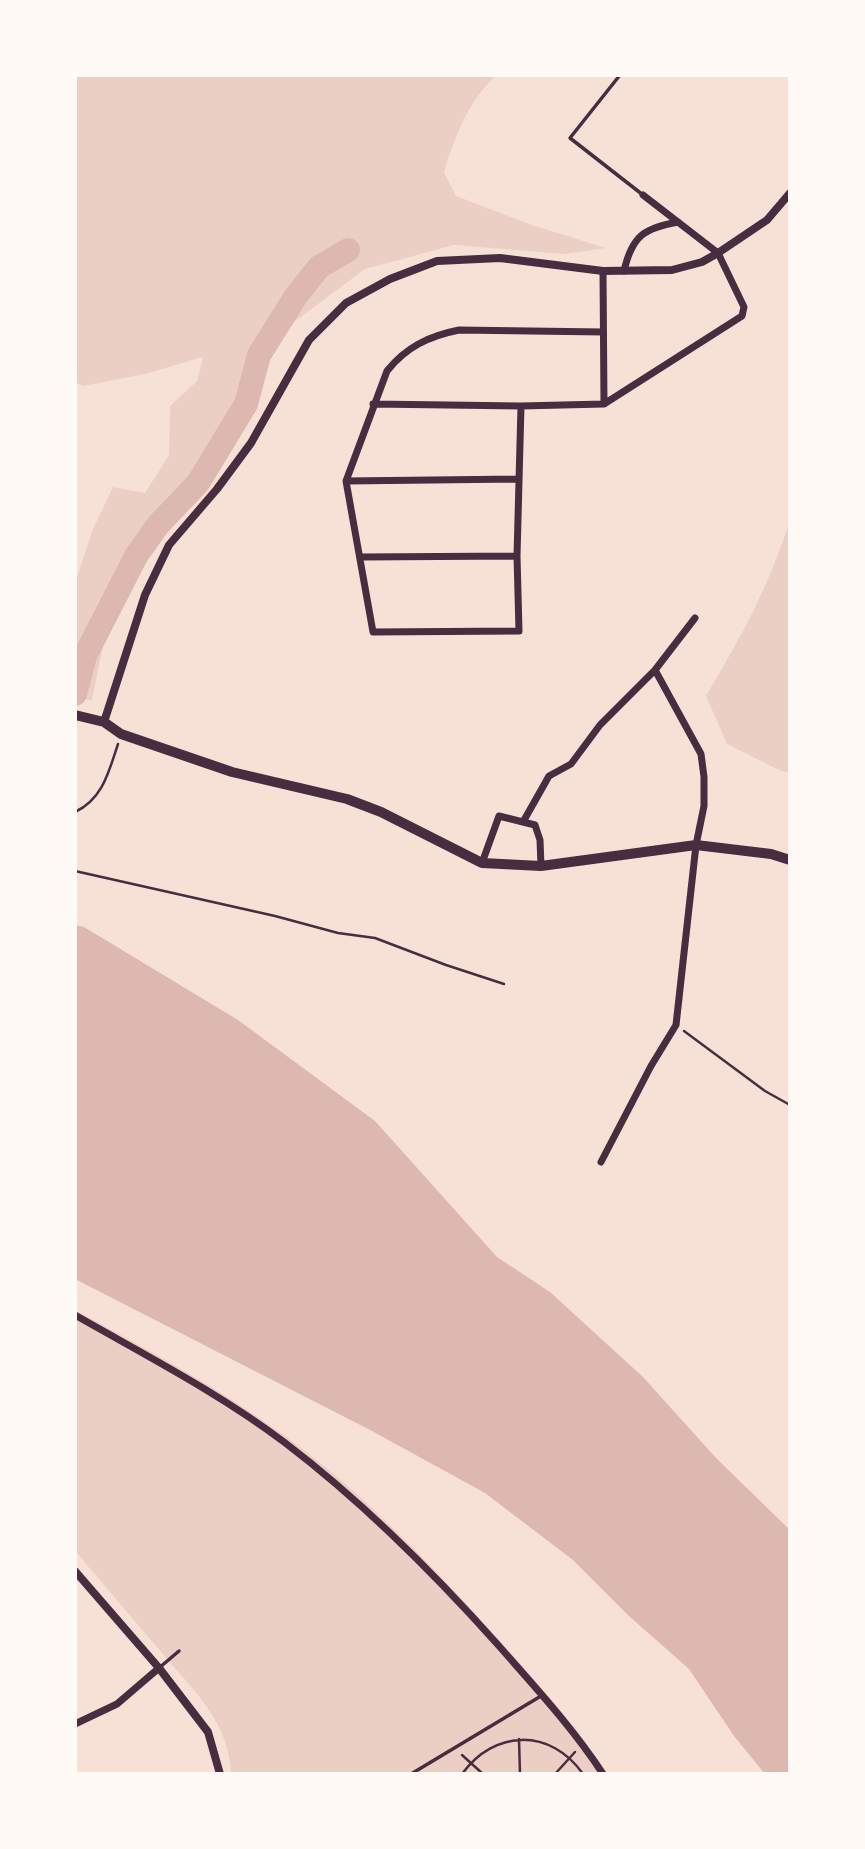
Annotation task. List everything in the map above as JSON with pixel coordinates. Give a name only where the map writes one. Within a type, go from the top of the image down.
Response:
[{"type":"main road","points":[[75,715],[104,722],[121,734],[232,772],[347,799],[381,812],[482,863],[541,866],[696,845],[771,854],[790,860]]},
{"type":"street","points":[[104,722],[145,595],[169,545],[217,489],[251,443],[309,340],[346,303],[390,279],[437,261],[500,258],[603,271],[672,270],[702,262],[718,253],[767,220],[790,193]]},
{"type":"street","points":[[373,404],[604,404],[742,316],[744,306],[718,253],[643,195]]},
{"type":"street","points":[[624,271],[628,253],[641,235],[655,226],[678,222]]},
{"type":"street","points":[[603,271],[604,404]]},
{"type":"street","points":[[521,406],[517,556],[519,631],[373,632],[346,481],[387,371],[417,343],[438,334],[459,330],[603,332]]},
{"type":"street","points":[[346,481],[518,479]]},
{"type":"street","points":[[360,556],[517,556]]},
{"type":"street","points":[[523,822],[549,776],[571,764],[600,725],[656,670],[695,618]]},
{"type":"street","points":[[601,1162],[651,1066],[676,1025],[696,845],[704,806],[701,754],[656,670]]},
{"type":"street","points":[[482,863],[499,816],[535,825],[540,839],[541,866]]},
{"type":"street","points":[[75,1315],[225,1403],[293,1450],[392,1534],[455,1597],[542,1695],[603,1774]]},
{"type":"street","points":[[75,1571],[159,1668],[208,1732],[220,1774]]},
{"type":"street","points":[[75,1724],[117,1704],[159,1668]]},
{"type":"lane","points":[[620,75],[570,138],[643,195]]},
{"type":"lane","points":[[159,1668],[179,1651]]},
{"type":"lane","points":[[411,1774],[542,1695]]},
{"type":"path","points":[[75,811],[94,799],[102,786],[111,770],[121,734]]},
{"type":"path","points":[[75,871],[338,933],[375,937],[504,984]]},
{"type":"path","points":[[676,1025],[765,1091],[790,1105]]},
{"type":"path","points":[[519,1739],[520,1774]]},
{"type":"path","points":[[462,1774],[470,1762],[484,1750],[501,1742],[519,1739],[546,1744],[570,1758],[583,1774]]},
{"type":"path","points":[[555,1774],[581,1744]]},
{"type":"path","points":[[455,1748],[483,1774]]},
{"type":"shaded area","points":[[75,75],[496,75],[470,108],[448,159],[444,172],[456,196],[532,225],[606,248],[565,254],[454,245],[365,269],[290,325],[256,385],[209,442],[107,626],[92,700],[75,698],[75,583],[93,529],[113,487],[145,493],[169,455],[170,406],[197,381],[203,357],[145,374],[83,386],[75,382]]},
{"type":"shaded area","points":[[790,520],[790,772],[781,771],[727,744],[706,696],[753,611]]},
{"type":"shaded area","points":[[75,925],[84,927],[238,1020],[375,1121],[497,1257],[550,1292],[643,1377],[717,1459],[790,1530],[790,1774],[765,1774],[734,1736],[689,1669],[629,1616],[573,1560],[485,1493],[372,1431],[75,1279]]},
{"type":"shaded area","points":[[75,1310],[209,1385],[285,1436],[367,1503],[417,1552],[521,1665],[581,1736],[608,1774],[231,1774],[224,1740],[210,1711],[75,1551]]},
{"type":"waterway","points":[[75,694],[85,656],[136,556],[158,525],[198,483],[246,404],[259,355],[296,296],[319,267],[348,250]]}]
